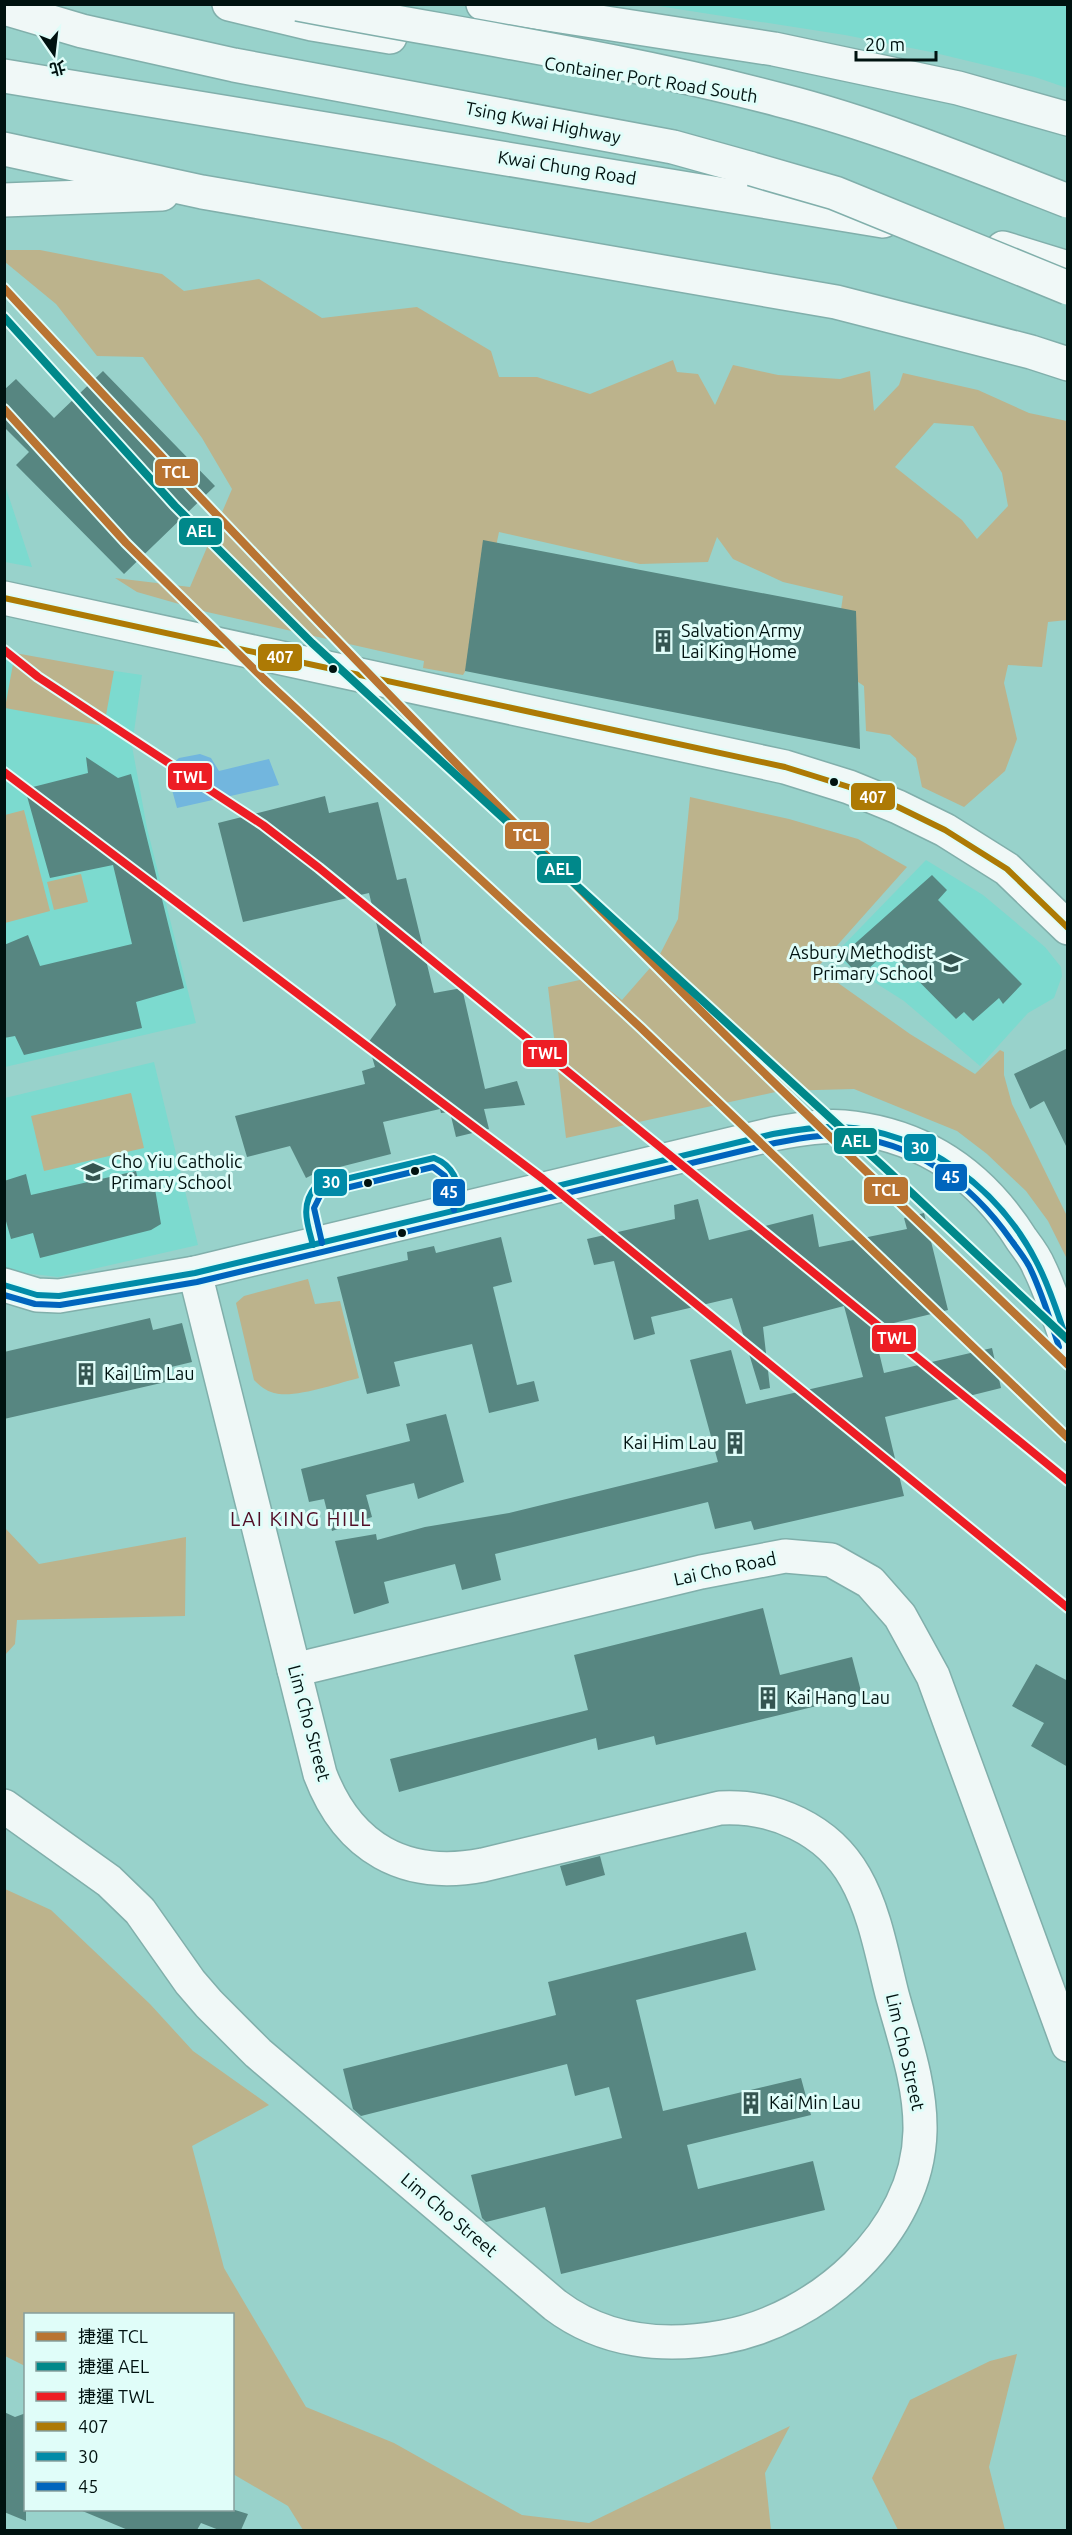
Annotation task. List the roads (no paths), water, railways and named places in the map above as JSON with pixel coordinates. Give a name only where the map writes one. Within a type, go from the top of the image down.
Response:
[{"type":"main road","name":"Container Port Road South","points":[[229,4],[312,24],[765,99],[1068,186]]},
{"type":"main road","points":[[298,4],[554,52],[771,98],[870,128],[977,165],[1068,201]]},
{"type":"main road","points":[[483,4],[774,49],[958,88],[1068,119]]},
{"type":"main road","name":"Tsing Kwai Highway","points":[[4,8],[82,31],[234,65],[673,147],[835,193],[1068,288]]},
{"type":"main road","name":"Kwai Chung Road","points":[[5,67],[63,84],[850,214],[985,242],[1068,268]]},
{"type":"main road","points":[[4,149],[202,192],[836,302],[1031,352],[1068,364]]},
{"type":"main road","points":[[4,200],[202,192]]},
{"type":"main road","points":[[4,598],[773,764],[814,775],[898,807],[945,830],[1007,869],[1068,928]]},
{"type":"main road","points":[[4,1285],[38,1296],[59,1296],[195,1273],[772,1134],[804,1128],[853,1128],[907,1140],[949,1161],[976,1184],[1006,1215],[1039,1266],[1068,1344]]},
{"type":"main road","name":"Lim Cho Street","points":[[4,1806],[109,1881],[140,1911],[203,1997],[258,2053],[571,2317],[609,2334],[656,2342],[713,2339],[753,2330],[796,2311],[825,2292],[852,2269],[883,2235],[904,2198],[918,2156],[920,2110],[912,2068],[871,1916],[855,1877],[833,1848],[820,1837],[789,1819],[752,1809],[720,1808],[465,1868],[427,1869],[409,1865],[384,1854],[361,1838],[338,1810],[320,1774],[195,1273]]},
{"type":"main road","name":"Lai Cho Road","points":[[294,1670],[701,1572],[785,1556],[831,1560],[870,1582],[900,1616],[933,1676],[1068,2045]]},
{"type":"water","points":[[200,754],[211,758],[219,771],[269,759],[279,785],[177,808],[169,779],[171,765],[179,758]]},
{"type":"metro line","name":"TCL","points":[[4,288],[256,556],[598,908],[780,1088],[1068,1365]]},
{"type":"metro line","name":"AEL","points":[[4,317],[175,506],[312,643],[885,1168],[1068,1340]]},
{"type":"metro line","name":"TCL","points":[[4,409],[126,543],[264,679],[641,1028],[1068,1438]]},
{"type":"metro line","name":"TWL","points":[[4,650],[38,677],[263,825],[319,868],[1068,1481]]},
{"type":"metro line","name":"TWL","points":[[4,772],[543,1179],[1068,1608]]},
{"type":"place","name":"Salvation Army Lai King Home","points":[[663,641]]},
{"type":"place","name":"Asbury Methodist Primary School","points":[[951,963]]},
{"type":"place","name":"Cho Yiu Catholic Primary School","points":[[93,1172]]},
{"type":"place","name":"Kai Lim Lau","points":[[86,1374]]},
{"type":"place","name":"Kai Him Lau","points":[[735,1443]]},
{"type":"place","name":"Kai Hang Lau","points":[[768,1698]]},
{"type":"place","name":"Kai Min Lau","points":[[751,2103]]},
{"type":"district","name":"LAI KING HILL","points":[[301,1519]]}]
